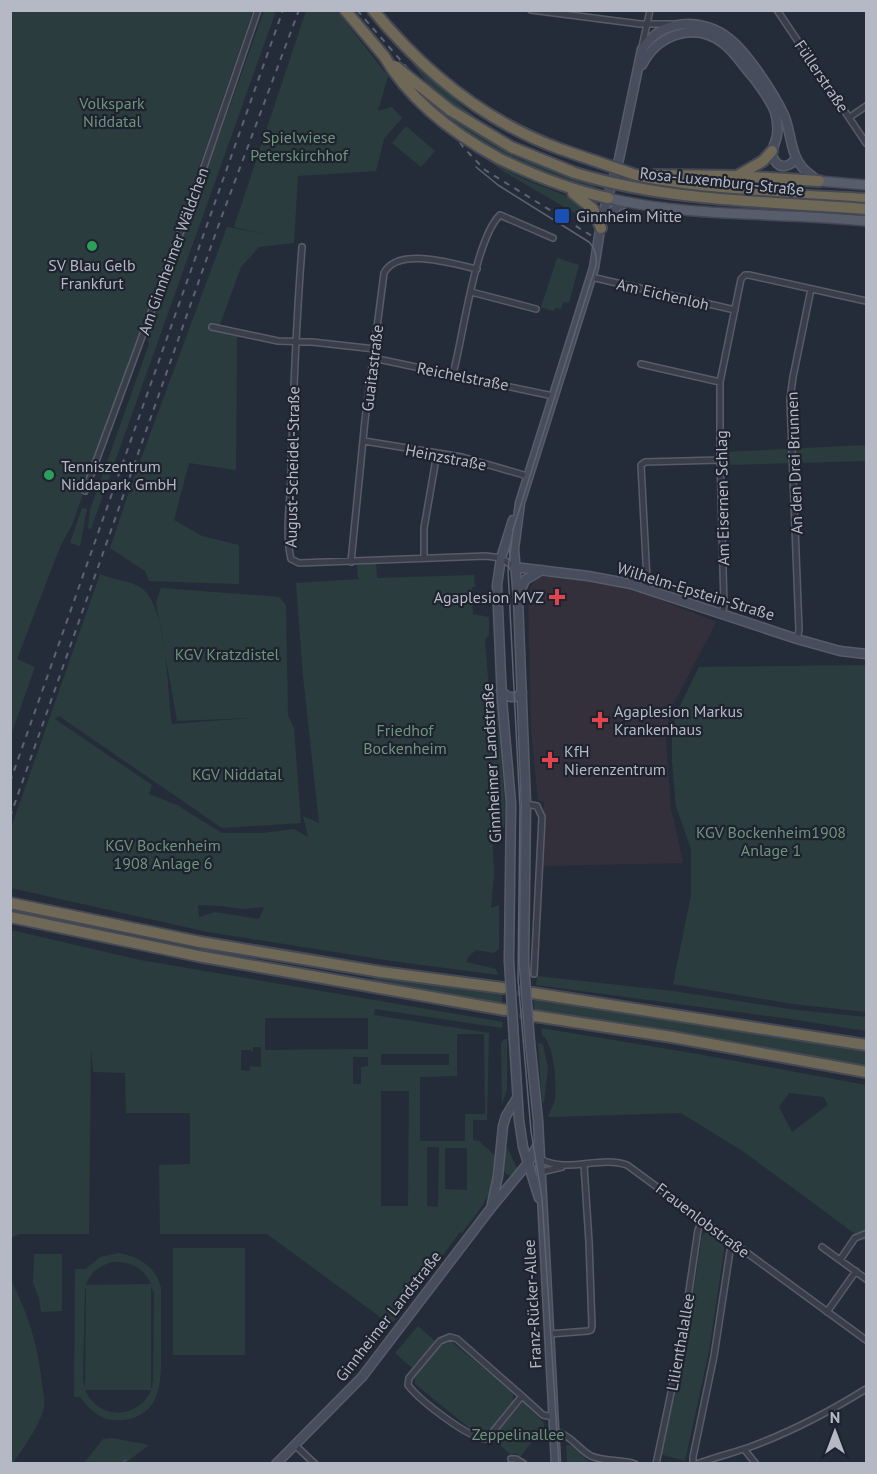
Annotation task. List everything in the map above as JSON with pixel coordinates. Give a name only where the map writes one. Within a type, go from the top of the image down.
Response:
[{"type":"highway","name":"Rosa-Luxemburg-Straße","points":[[345,10],[384,56],[432,97],[480,129],[527,154],[575,173],[668,194],[867,209]]},
{"type":"highway","name":"Rosa-Luxemburg-Straße","points":[[373,10],[426,66],[459,93],[491,115],[538,141],[636,175],[678,184],[867,199]]},
{"type":"highway","points":[[384,56],[405,86],[425,107],[447,125],[495,156],[562,186],[610,196]]},
{"type":"highway","points":[[737,176],[763,161],[772,151]]},
{"type":"highway","points":[[636,175],[737,176],[819,182]]},
{"type":"highway","points":[[562,186],[591,207],[601,228]]},
{"type":"highway","points":[[10,903],[200,942],[381,972],[503,988]]},
{"type":"highway","points":[[10,917],[198,956],[505,1010]]},
{"type":"highway","points":[[533,993],[867,1045]]},
{"type":"highway","points":[[535,1016],[672,1037],[867,1072]]},
{"type":"main road","points":[[642,49],[657,32],[683,24],[709,27],[732,41],[759,74],[778,104],[789,128],[796,157],[801,166],[819,182],[867,185]]},
{"type":"main road","name":"Ginnheimer Landstraße","points":[[637,76],[653,48],[669,37],[692,32],[717,39],[730,49],[775,111],[778,133],[772,151]]},
{"type":"main road","name":"Ginnheimer Landstraße","points":[[542,1216],[538,1192],[522,1138],[517,1098],[509,962],[511,803],[502,692],[497,585],[501,558],[591,277],[642,49]]},
{"type":"main road","points":[[772,151],[773,159],[780,166],[789,165],[796,157]]},
{"type":"main road","points":[[610,196],[628,202],[716,212],[867,221]]},
{"type":"main road","name":"Ginnheimer Landstraße","points":[[598,243],[607,218],[610,196]]},
{"type":"main road","points":[[607,218],[618,206],[628,202]]},
{"type":"main road","points":[[716,212],[752,205]]},
{"type":"main road","name":"Ginnheimer Landstraße","points":[[276,1464],[362,1377],[528,1163],[540,1142],[524,964],[526,804],[518,599],[514,567],[515,534],[520,503]]},
{"type":"main road","points":[[497,585],[500,576],[514,567]]},
{"type":"main road","name":"Wilhelm-Epstein-Straße","points":[[514,567],[604,578],[646,589],[797,639],[840,651],[867,654]]},
{"type":"main road","points":[[518,599],[523,582],[543,570]]},
{"type":"main road","points":[[502,692],[511,698],[522,693]]},
{"type":"main road","name":"Ginnheimer Landstraße","points":[[491,1208],[500,1164],[504,1120],[517,1098]]},
{"type":"main road","name":"Franz-Rücker-Allee","points":[[540,1142],[556,1464]]},
{"type":"main road","points":[[500,1164],[505,1178],[516,1178],[541,1172]]},
{"type":"street","name":"Am Ginnheimer Wäldchen","points":[[85,491],[199,182],[258,10]]},
{"type":"street","points":[[531,10],[603,20],[683,24]]},
{"type":"street","points":[[603,20],[604,10]]},
{"type":"street","name":"Ginnheimer Landstraße","points":[[642,49],[650,10]]},
{"type":"street","name":"Füllerstraße","points":[[777,10],[867,143]]},
{"type":"street","points":[[850,117],[867,106]]},
{"type":"street","points":[[453,374],[477,269],[489,230],[500,215],[553,238]]},
{"type":"street","points":[[297,341],[302,247]]},
{"type":"street","name":"Guaitastraße","points":[[351,562],[373,358],[383,278],[387,268],[393,262],[414,259],[477,269]]},
{"type":"street","points":[[301,262],[309,263]]},
{"type":"street","name":"Am Eisernen Schlag","points":[[721,614],[724,607],[720,382],[741,279],[745,275],[867,301]]},
{"type":"street","name":"Am Eichenloh","points":[[591,277],[735,310]]},
{"type":"street","name":"An den Drei Brunnen","points":[[797,639],[799,630],[790,399],[811,289]]},
{"type":"street","points":[[471,292],[536,309]]},
{"type":"street","points":[[212,327],[278,341],[375,349]]},
{"type":"street","name":"August-Scheidel-Straße","points":[[297,341],[293,382],[291,559],[295,563],[351,562],[480,555],[501,558],[514,567]]},
{"type":"street","name":"Reichelstraße","points":[[373,358],[553,396]]},
{"type":"street","points":[[641,364],[720,382]]},
{"type":"street","name":"Heinzstraße","points":[[364,441],[462,457],[527,476]]},
{"type":"street","points":[[424,558],[424,528],[437,453]]},
{"type":"street","points":[[646,589],[641,465],[645,462],[720,459]]},
{"type":"street","name":"Ginnheimer Landstraße","points":[[526,804],[537,806],[542,817],[534,974]]},
{"type":"street","name":"Frauenlobstraße","points":[[540,1159],[549,1163],[567,1165],[611,1162],[627,1165],[867,1340]]},
{"type":"street","name":"Frauenlobstraße","points":[[541,1172],[567,1165]]},
{"type":"street","points":[[549,1334],[588,1331],[592,1326],[584,1165]]},
{"type":"street","name":"Lilienthalallee","points":[[656,1464],[681,1345],[698,1230],[702,1221]]},
{"type":"street","points":[[840,1260],[855,1238],[866,1234]]},
{"type":"street","points":[[733,1244],[714,1356],[693,1457],[695,1464],[744,1449],[828,1412],[867,1389]]},
{"type":"street","points":[[822,1247],[867,1279]]},
{"type":"street","points":[[827,1312],[856,1271]]},
{"type":"street","points":[[522,1396],[494,1432],[487,1439],[481,1440],[450,1421],[410,1388],[408,1381],[440,1341],[453,1338],[474,1353],[522,1396],[543,1415],[554,1417]]},
{"type":"street","points":[[555,1432],[566,1435],[593,1457],[622,1460],[635,1464]]},
{"type":"street","points":[[295,1445],[315,1464]]},
{"type":"street","points":[[744,1449],[756,1464]]},
{"type":"street","points":[[511,1460],[516,1458],[524,1464]]},
{"type":"shaded area","name":"Agaplesion Markus Krankenhaus","points":[[556,576],[635,590],[716,622],[670,711],[666,740],[671,811],[683,863],[542,866],[544,802],[538,800],[531,728],[528,592],[536,578]]},
{"type":"green space","name":"Volkspark Niddatal","points":[[11,11],[253,11],[198,170],[201,172],[157,286],[72,525],[60,547],[17,659],[35,667],[11,735]]},
{"type":"green space","points":[[264,11],[276,11],[91,529],[88,528],[90,510],[149,344],[147,337]]},
{"type":"green space","name":"Spielwiese Peterskirchhof","points":[[306,11],[337,11],[388,76],[378,111],[392,107],[402,118],[384,139],[376,171],[298,176],[294,243],[259,247],[241,267],[218,330],[237,336],[236,470],[189,463],[174,520],[202,536],[239,545],[239,584],[149,581],[145,571],[110,548],[227,227],[265,234],[234,227]]},
{"type":"green space","points":[[412,63],[511,148],[572,177],[594,184],[599,193],[562,182],[495,152],[488,158],[513,174],[591,209],[583,216],[593,224],[503,171],[475,151],[461,136],[435,94]]},
{"type":"green space","points":[[406,126],[435,151],[421,167],[392,143]]},
{"type":"green space","points":[[557,258],[579,265],[569,303],[563,302],[561,309],[556,308],[553,311],[541,307]]},
{"type":"green space","points":[[866,445],[866,461],[726,465],[726,452]]},
{"type":"green space","points":[[82,508],[87,509],[80,546],[70,543]]},
{"type":"green space","points":[[376,564],[377,578],[474,575],[473,614],[489,617],[489,635],[485,640],[489,689],[496,689],[505,809],[504,827],[492,830],[494,874],[491,908],[499,905],[499,949],[494,953],[476,950],[466,962],[496,969],[498,975],[208,932],[11,888],[11,828],[100,574],[140,587],[149,597],[160,626],[156,603],[161,588],[279,597],[286,605],[288,716],[294,728],[301,823],[222,828],[59,716],[55,719],[152,785],[149,794],[177,805],[222,833],[263,833],[294,829],[308,837],[303,816],[319,823],[303,676],[296,583],[360,579],[357,565]],"holes":[[[165,653],[177,721],[251,718],[172,724]],[[198,905],[242,909],[264,907],[259,919],[215,912],[199,917]]]},
{"type":"green space","name":"KGV Bockenheim1908 Anlage 1","points":[[866,665],[866,1012],[793,1004],[673,984],[691,895],[691,849],[676,807],[672,732],[677,712],[699,667]]},
{"type":"green space","points":[[11,930],[140,960],[503,1022],[502,1028],[375,1009],[374,1015],[489,1033],[487,1120],[473,1120],[473,1140],[479,1141],[495,1156],[491,1189],[476,1215],[462,1233],[460,1232],[391,1325],[267,1234],[160,1234],[159,1165],[190,1164],[190,1113],[126,1113],[125,1073],[93,1072],[91,1048],[89,1234],[19,1234],[11,1238]],"holes":[[[265,1018],[368,1018],[368,1049],[265,1050]],[[457,1034],[484,1034],[485,1114],[465,1114],[465,1141],[420,1141],[420,1077],[457,1076]],[[253,1047],[261,1047],[261,1067],[250,1066],[250,1071],[241,1070],[241,1050],[253,1052]],[[381,1054],[449,1054],[449,1065],[381,1065]],[[353,1057],[368,1057],[368,1066],[361,1067],[361,1084],[353,1084]],[[381,1091],[409,1091],[408,1206],[381,1206]],[[427,1147],[439,1147],[438,1207],[427,1206]],[[445,1148],[467,1148],[467,1190],[445,1189]]]},
{"type":"green space","points":[[537,976],[673,991],[796,1010],[866,1017],[866,1031],[536,985]]},
{"type":"green space","points":[[373,978],[502,995],[502,1004],[373,980]]},
{"type":"green space","points":[[534,1000],[866,1051],[866,1066],[737,1042],[534,1010]]},
{"type":"green space","points":[[541,1028],[866,1085],[866,1242],[744,1152],[681,1113],[548,1117],[554,1104],[556,1084],[552,1055]],"holes":[[[789,1093],[824,1097],[828,1105],[792,1132],[779,1107]]]},
{"type":"green space","points":[[507,1039],[507,1088],[502,1105],[501,1043]]},
{"type":"green space","points":[[538,1043],[543,1044],[548,1068],[544,1103],[542,1101]]},
{"type":"green space","points":[[504,1141],[517,1168],[511,1175],[504,1171]]},
{"type":"green space","points":[[704,1233],[711,1233],[725,1244],[709,1351],[685,1461],[660,1454],[685,1348]]},
{"type":"green space","points":[[173,1248],[245,1248],[245,1355],[173,1355]]},
{"type":"green space","points":[[119,1253],[140,1260],[155,1274],[161,1288],[161,1368],[158,1392],[146,1411],[136,1417],[122,1420],[103,1418],[80,1397],[74,1397],[75,1269],[86,1269],[100,1257]],"holes":[[[112,1262],[130,1264],[140,1269],[151,1284],[86,1285],[99,1268]],[[151,1286],[154,1293],[151,1390]],[[85,1288],[86,1288],[85,1389],[83,1379]],[[85,1390],[151,1391],[145,1401],[137,1407],[118,1413],[99,1407]]]},
{"type":"green space","points":[[34,1254],[62,1254],[62,1311],[41,1312],[33,1283]]},
{"type":"green space","points":[[10,1278],[35,1342],[44,1401],[42,1414],[35,1429],[12,1464]]},
{"type":"green space","points":[[418,1326],[436,1342],[412,1368],[395,1353]]},
{"type":"green space","points":[[448,1341],[513,1392],[513,1402],[484,1435],[478,1435],[415,1384],[414,1375],[443,1343]]},
{"type":"green space","name":"Zeppelinallee","points":[[523,1402],[544,1423],[545,1439],[538,1434],[520,1457],[516,1453],[511,1455],[492,1438]]},
{"type":"green space","points":[[112,1438],[149,1445],[125,1463],[84,1463],[103,1439]]},
{"type":"green space","name":"Zeppelinallee","points":[[571,1445],[588,1461],[596,1463],[567,1463],[566,1446]]},
{"type":"waterway","points":[[121,1464],[126,1460]]},
{"type":"tunnel","points":[[503,988],[533,993]]},
{"type":"tunnel","points":[[505,1010],[535,1016]]},
{"type":"tram line","points":[[476,167],[498,185],[589,242],[596,258],[596,265],[513,530],[508,570],[520,808],[518,979],[531,1131],[542,1198],[559,1464]]},
{"type":"railway","points":[[10,782],[283,10]]},
{"type":"railway","points":[[10,817],[220,221],[299,10]]},
{"type":"railway","points":[[357,10],[423,86],[463,147],[485,170],[592,236]]},
{"type":"place","name":"Ginnheim Mitte","points":[[562,216]]},
{"type":"place","name":"SV Blau Gelb Frankfurt","points":[[92,246]]},
{"type":"place","name":"Tenniszentrum Niddapark GmbH","points":[[49,475]]},
{"type":"place","name":"Agaplesion MVZ","points":[[557,597]]},
{"type":"place","name":"Agaplesion Markus Krankenhaus","points":[[600,720]]},
{"type":"place","name":"KfH Nierenzentrum","points":[[550,760]]},
{"type":"park label","name":"KGV Kratzdistel","points":[[227,654]]},
{"type":"park label","name":"Friedhof Bockenheim","points":[[405,739]]},
{"type":"park label","name":"KGV Niddatal","points":[[237,774]]},
{"type":"park label","name":"KGV Bockenheim 1908 Anlage 6","points":[[163,854]]}]
